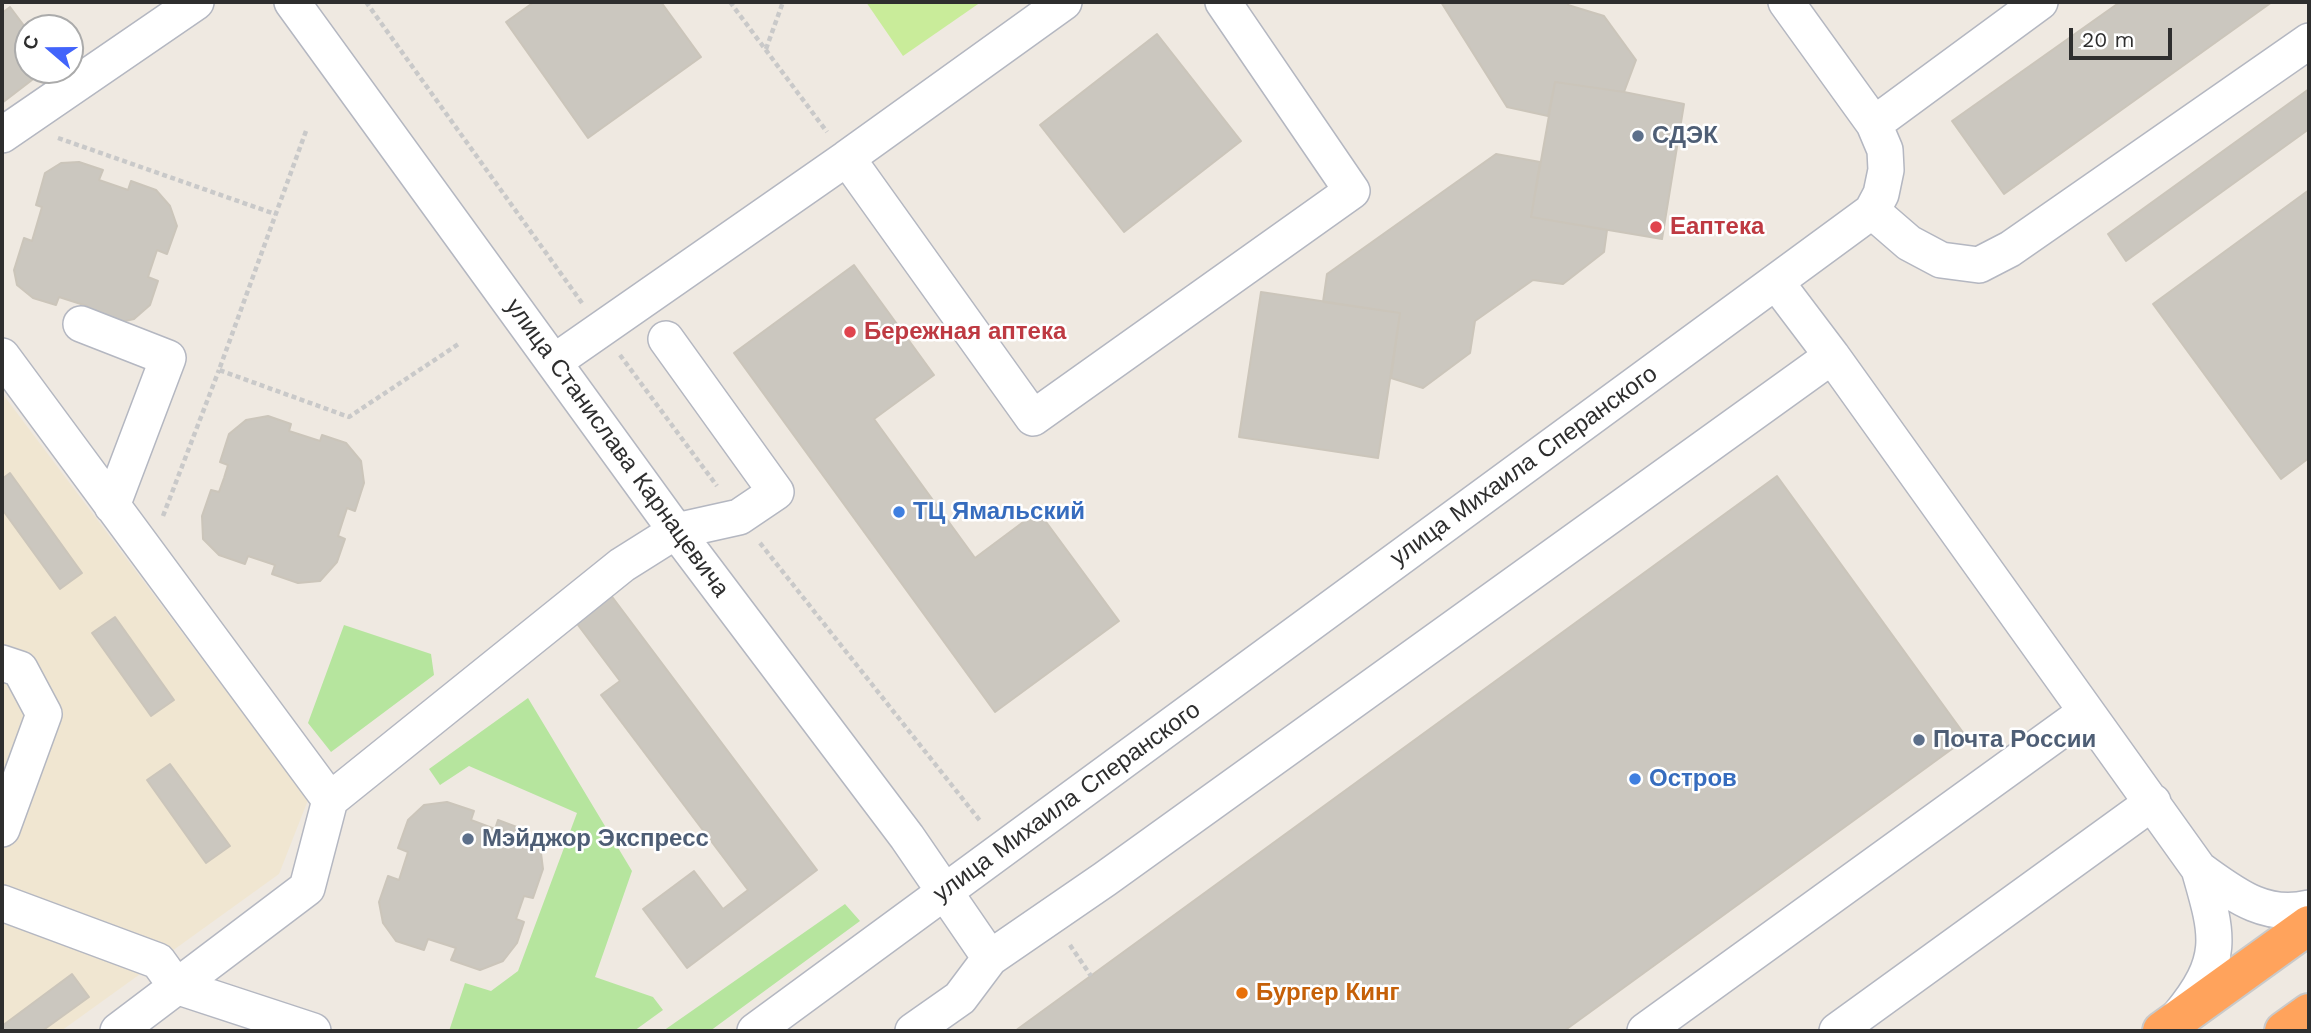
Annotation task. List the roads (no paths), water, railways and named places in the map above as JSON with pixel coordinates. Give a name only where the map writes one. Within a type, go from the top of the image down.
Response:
[{"type":"highway","points":[[2168,1027],[2309,925]]},
{"type":"highway","points":[[2284,1031],[2309,1013]]},
{"type":"street","points":[[2,135],[197,2]]},
{"type":"street","name":"улица Станислава Карнацевича","points":[[293,2],[676,531],[899,826],[990,958]]},
{"type":"street","points":[[554,362],[847,158],[1064,2]]},
{"type":"street","points":[[847,158],[1033,418],[1352,191],[1223,2]]},
{"type":"street","points":[[1786,2],[1874,124],[1885,150],[1886,170],[1881,194],[1872,211],[1909,243],[1941,260],[1979,265],[2010,249],[2309,41]]},
{"type":"street","points":[[1874,124],[2040,2]]},
{"type":"street","name":"улица Михаила Сперанского","points":[[755,1031],[1872,211]]},
{"type":"street","points":[[1776,282],[1832,356],[2199,869],[2213,918],[2216,944],[2208,972],[2199,989],[2168,1027]]},
{"type":"street","points":[[81,324],[168,358],[112,506]]},
{"type":"street","points":[[118,1031],[307,888],[330,800],[622,565],[676,531],[739,517],[776,492],[666,339]]},
{"type":"street","points":[[2,356],[330,800]]},
{"type":"street","points":[[913,1031],[960,998],[990,958],[1105,879],[1832,356]]},
{"type":"street","points":[[2,663],[20,669],[44,714],[2,829]]},
{"type":"street","points":[[1644,1031],[2086,712]]},
{"type":"street","points":[[1837,1031],[2153,802]]},
{"type":"street","points":[[2199,869],[2239,897],[2264,908],[2294,912],[2309,908]]},
{"type":"street","points":[[2,904],[159,961],[176,986],[313,1031]]},
{"type":"place","name":"СДЭК","points":[[1638,136]]},
{"type":"place","name":"Еаптека","points":[[1656,227]]},
{"type":"place","name":"Бережная аптека","points":[[850,332]]},
{"type":"place","name":"ТЦ Ямальский","points":[[899,512]]},
{"type":"place","name":"Почта России","points":[[1919,740]]},
{"type":"place","name":"Остров","points":[[1635,779]]},
{"type":"place","name":"Мэйджор Экспресс","points":[[468,839]]},
{"type":"place","name":"Бургер Кинг","points":[[1242,993]]}]
